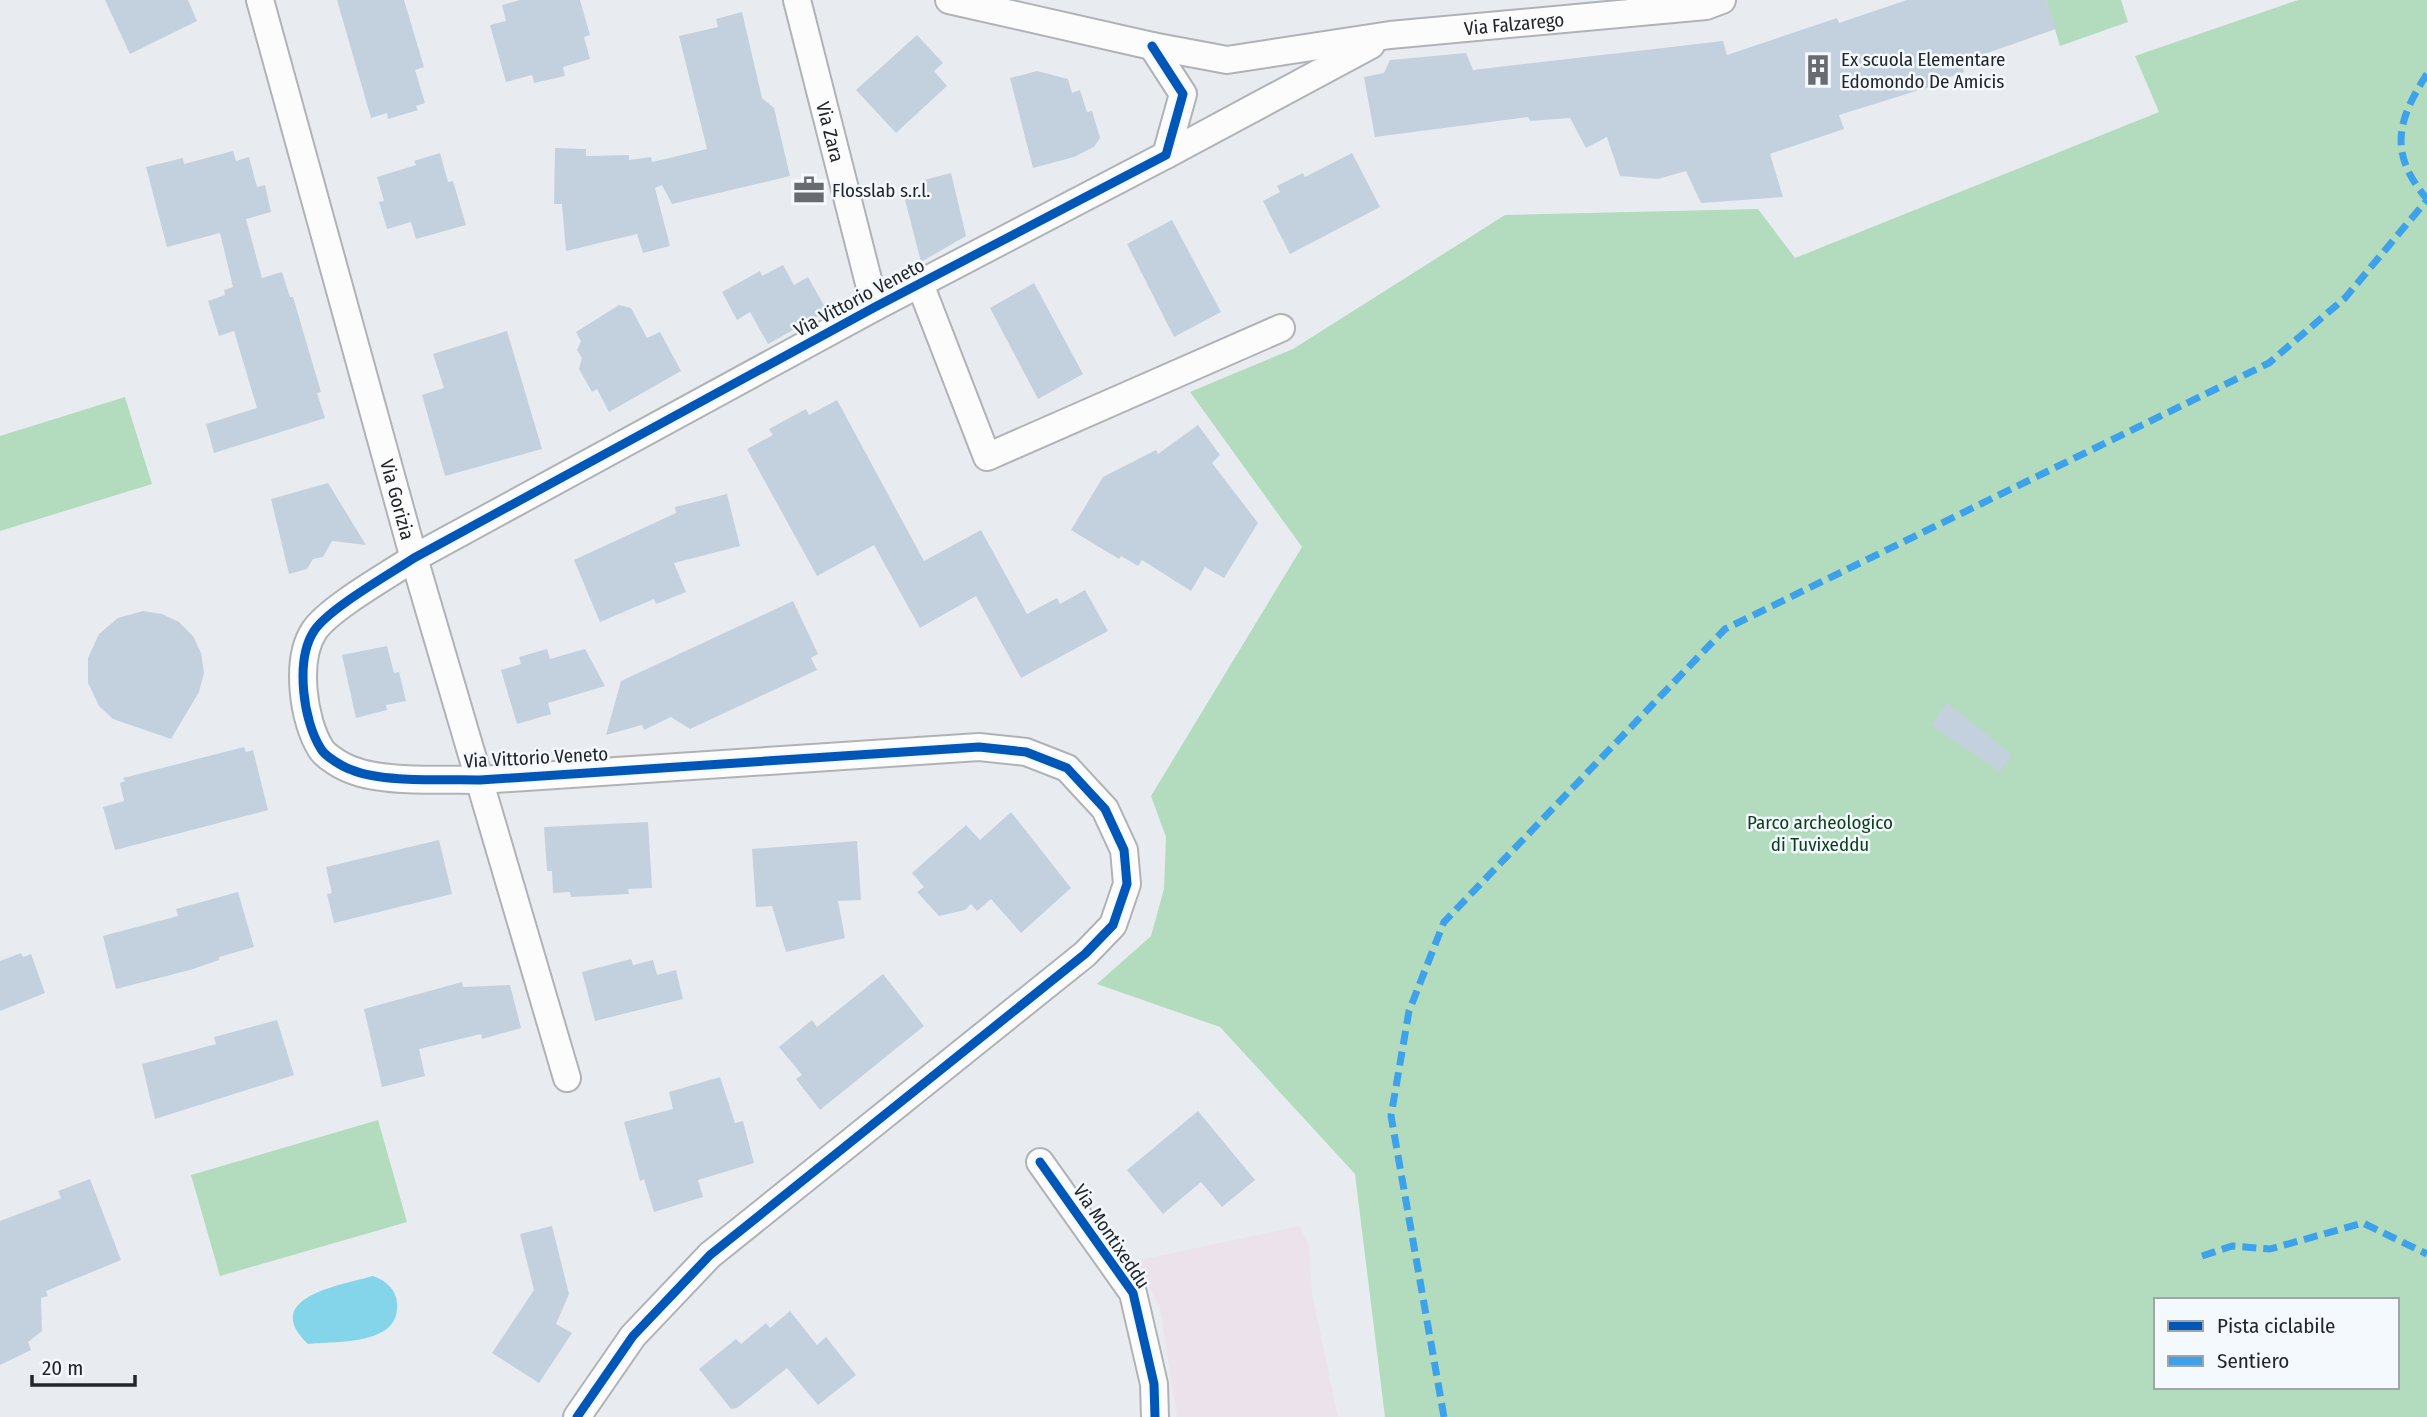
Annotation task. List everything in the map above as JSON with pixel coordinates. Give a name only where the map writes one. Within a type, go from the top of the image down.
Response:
[{"type":"street","name":"Via Gorizia","points":[[260,0],[414,558],[567,1078]]},
{"type":"street","name":"Via Zara","points":[[797,0],[876,307]]},
{"type":"street","points":[[949,0],[1152,46],[1183,94],[1166,155]]},
{"type":"street","name":"Via Falzarego","points":[[1152,46],[1227,60],[1390,35],[1706,6],[1722,0]]},
{"type":"street","name":"Via Falzarego","points":[[1166,155],[1390,35]]},
{"type":"street","name":"Via Vittorio Veneto","points":[[578,1417],[632,1336],[710,1255],[1085,954],[1113,925],[1127,884],[1124,850],[1105,809],[1067,768],[1026,752],[979,747],[480,779],[400,778],[352,771],[322,751],[305,713],[303,669],[314,631],[348,602],[414,558],[876,307],[1166,155]]},
{"type":"street","points":[[920,284],[987,457],[1281,328]]},
{"type":"street","name":"Via Montixeddu","points":[[1040,1163],[1133,1293],[1154,1384],[1154,1417]]},
{"type":"shaded area","points":[[1299,1226],[1309,1246],[1312,1293],[1338,1417],[1177,1417],[1160,1308],[1135,1261]]},
{"type":"green space","points":[[2046,0],[2121,0],[2128,22],[2060,46]]},
{"type":"green space","name":"Parco archeologico di Tuvixeddu","points":[[2298,0],[2427,0],[2427,1417],[1385,1417],[1355,1174],[1220,1027],[1097,984],[1151,936],[1164,889],[1166,837],[1151,796],[1302,547],[1190,392],[1293,349],[1505,215],[1758,209],[1795,258],[2159,112],[2135,56]]},
{"type":"green space","points":[[125,397],[152,484],[0,531],[0,436]]},
{"type":"green space","points":[[378,1120],[407,1222],[220,1276],[191,1175]]},
{"type":"water","points":[[373,1276],[390,1286],[395,1294],[395,1317],[389,1327],[378,1334],[350,1341],[308,1344],[295,1328],[293,1315],[299,1304],[326,1289]]},
{"type":"building","points":[[105,0],[188,0],[197,21],[130,54]]},
{"type":"building","points":[[337,0],[404,0],[424,67],[415,70],[425,103],[416,106],[418,110],[388,119],[387,113],[371,118]]},
{"type":"building","points":[[520,0],[580,0],[590,35],[584,37],[590,59],[563,67],[565,76],[534,83],[532,75],[506,82],[490,25],[506,21],[502,5]]},
{"type":"building","points":[[1907,0],[2046,0],[2056,29],[1961,62],[1964,72],[1941,80],[1942,83],[1839,115],[1844,129],[1770,154],[1783,197],[1701,203],[1686,171],[1658,179],[1620,176],[1607,137],[1586,148],[1570,118],[1530,121],[1528,117],[1375,137],[1364,77],[1384,73],[1390,60],[1466,53],[1473,70],[1723,41],[1727,55],[1837,18],[1839,23]]},
{"type":"building","points":[[742,12],[762,98],[774,108],[790,176],[672,204],[662,185],[655,188],[670,246],[643,253],[637,234],[566,251],[562,204],[554,204],[555,148],[586,149],[586,156],[629,155],[629,160],[651,157],[652,162],[707,149],[679,36],[718,27],[716,19]]},
{"type":"building","points":[[917,35],[943,63],[934,71],[947,86],[896,133],[856,90]]},
{"type":"building","points":[[1037,71],[1068,79],[1072,93],[1080,90],[1087,112],[1092,111],[1100,138],[1094,147],[1074,157],[1033,168],[1010,78]]},
{"type":"building","points":[[233,151],[236,161],[249,157],[257,187],[265,185],[271,212],[246,219],[262,278],[282,272],[290,297],[293,297],[321,392],[317,393],[325,418],[214,453],[206,424],[257,408],[234,331],[219,336],[208,301],[225,295],[224,290],[233,287],[220,233],[167,247],[146,167],[183,158],[184,164]]},
{"type":"building","points":[[440,153],[448,182],[453,181],[466,225],[416,239],[411,222],[387,229],[379,202],[384,201],[377,177],[416,165],[414,161]]},
{"type":"building","points":[[1352,153],[1380,207],[1290,254],[1263,201],[1280,192],[1277,186],[1303,173],[1305,177]]},
{"type":"building","points":[[951,173],[966,236],[921,262],[904,196],[926,190],[924,180]]},
{"type":"building","points":[[1172,220],[1221,312],[1174,337],[1127,244]]},
{"type":"building","points":[[783,265],[794,285],[808,277],[827,311],[768,344],[750,312],[737,320],[722,292],[760,271],[762,276]]},
{"type":"building","points":[[1034,283],[1083,374],[1038,399],[990,308]]},
{"type":"building","points":[[619,305],[631,308],[647,338],[660,332],[681,371],[609,412],[597,389],[592,392],[579,369],[582,358],[577,350],[581,341],[576,332]]},
{"type":"building","points":[[507,331],[542,449],[445,476],[422,395],[444,388],[433,354]]},
{"type":"building","points":[[837,400],[924,561],[981,530],[1027,614],[1057,598],[1060,604],[1085,590],[1108,631],[1021,678],[976,596],[920,628],[874,545],[817,576],[747,449],[773,435],[769,429],[806,409],[809,415]]},
{"type":"building","points":[[1198,425],[1220,455],[1212,463],[1258,523],[1224,578],[1205,567],[1191,591],[1142,560],[1138,566],[1121,556],[1119,559],[1071,530],[1103,477],[1156,450],[1158,454]]},
{"type":"building","points":[[328,483],[366,545],[332,541],[323,557],[313,559],[307,569],[289,574],[271,499]]},
{"type":"building","points":[[727,494],[740,546],[674,563],[686,592],[656,604],[654,599],[600,622],[574,560],[676,513],[675,507]]},
{"type":"building","points":[[793,601],[818,654],[811,658],[817,670],[690,729],[671,717],[644,730],[642,725],[606,735],[621,681]]},
{"type":"building","points":[[143,611],[162,614],[179,622],[193,636],[201,653],[204,673],[199,692],[171,739],[113,719],[99,706],[88,683],[88,658],[99,634],[118,618]]},
{"type":"building","points":[[387,646],[394,673],[399,672],[406,701],[386,705],[387,710],[356,718],[342,655]]},
{"type":"building","points":[[547,649],[550,659],[585,649],[605,686],[548,703],[551,714],[517,724],[501,670],[521,664],[519,657]]},
{"type":"building","points":[[1947,703],[2012,755],[2000,771],[1931,725]]},
{"type":"building","points":[[244,747],[246,752],[253,750],[268,810],[115,850],[103,807],[124,801],[120,783],[125,781],[123,778]]},
{"type":"building","points":[[1011,812],[1071,888],[1021,933],[991,899],[977,911],[971,904],[965,910],[939,916],[917,892],[924,887],[912,873],[966,825],[980,840]]},
{"type":"building","points":[[648,822],[652,888],[628,889],[629,894],[571,897],[570,892],[553,893],[552,871],[547,871],[544,827]]},
{"type":"building","points":[[439,840],[452,894],[334,923],[327,894],[332,893],[326,867]]},
{"type":"building","points":[[857,841],[861,900],[838,901],[845,938],[786,952],[772,906],[756,907],[752,849]]},
{"type":"building","points":[[238,892],[254,947],[219,957],[219,960],[190,970],[116,989],[103,936],[178,916],[176,909]]},
{"type":"building","points":[[21,953],[23,957],[31,954],[45,993],[0,1011],[0,961]]},
{"type":"building","points":[[631,959],[633,965],[653,960],[657,975],[676,970],[683,999],[595,1021],[582,972]]},
{"type":"building","points":[[883,974],[924,1026],[820,1110],[796,1079],[802,1075],[779,1047],[812,1020],[817,1027]]},
{"type":"building","points":[[462,982],[463,987],[510,985],[521,1028],[482,1039],[481,1034],[419,1049],[425,1076],[382,1087],[364,1009]]},
{"type":"building","points":[[277,1020],[294,1075],[155,1119],[142,1064],[216,1044],[214,1037]]},
{"type":"building","points":[[720,1077],[735,1123],[743,1121],[754,1163],[698,1180],[703,1197],[654,1212],[644,1179],[640,1181],[624,1122],[673,1109],[669,1092]]},
{"type":"building","points":[[1198,1111],[1255,1180],[1222,1207],[1201,1182],[1163,1214],[1127,1170]]},
{"type":"building","points":[[90,1179],[121,1260],[46,1291],[48,1296],[41,1298],[42,1331],[28,1342],[31,1350],[0,1365],[0,1221],[61,1198],[58,1191]]},
{"type":"building","points":[[552,1226],[569,1294],[556,1324],[572,1333],[539,1383],[492,1353],[534,1290],[520,1234]]},
{"type":"building","points":[[790,1311],[817,1345],[826,1337],[856,1375],[818,1405],[787,1368],[737,1408],[731,1409],[699,1369],[736,1339],[741,1344],[766,1323],[770,1328]]},
{"type":"marked path","points":[[2427,74],[2409,107],[2401,138],[2407,167],[2427,199]]},
{"type":"marked path","points":[[1444,1417],[1391,1116],[1409,1011],[1444,922],[1725,629],[2269,363],[2345,298],[2427,200]]},
{"type":"marked path","points":[[2202,1256],[2232,1246],[2270,1249],[2363,1223],[2427,1254]]},
{"type":"cycle path","points":[[577,1417],[633,1336],[710,1255],[1085,954],[1113,925],[1127,884],[1124,850],[1105,809],[1067,768],[1026,752],[979,747],[480,780],[397,779],[365,774],[348,769],[331,758],[323,752],[315,737],[304,690],[303,674],[308,643],[321,622],[332,613],[414,558],[875,307],[1166,155],[1183,94],[1152,46]]},
{"type":"cycle path","points":[[1040,1162],[1133,1293],[1154,1384],[1155,1417]]},
{"type":"place","name":"Ex scuola Elementare Edomondo De Amicis","points":[[1818,70]]},
{"type":"place","name":"Flosslab s.r.l.","points":[[809,190]]}]
